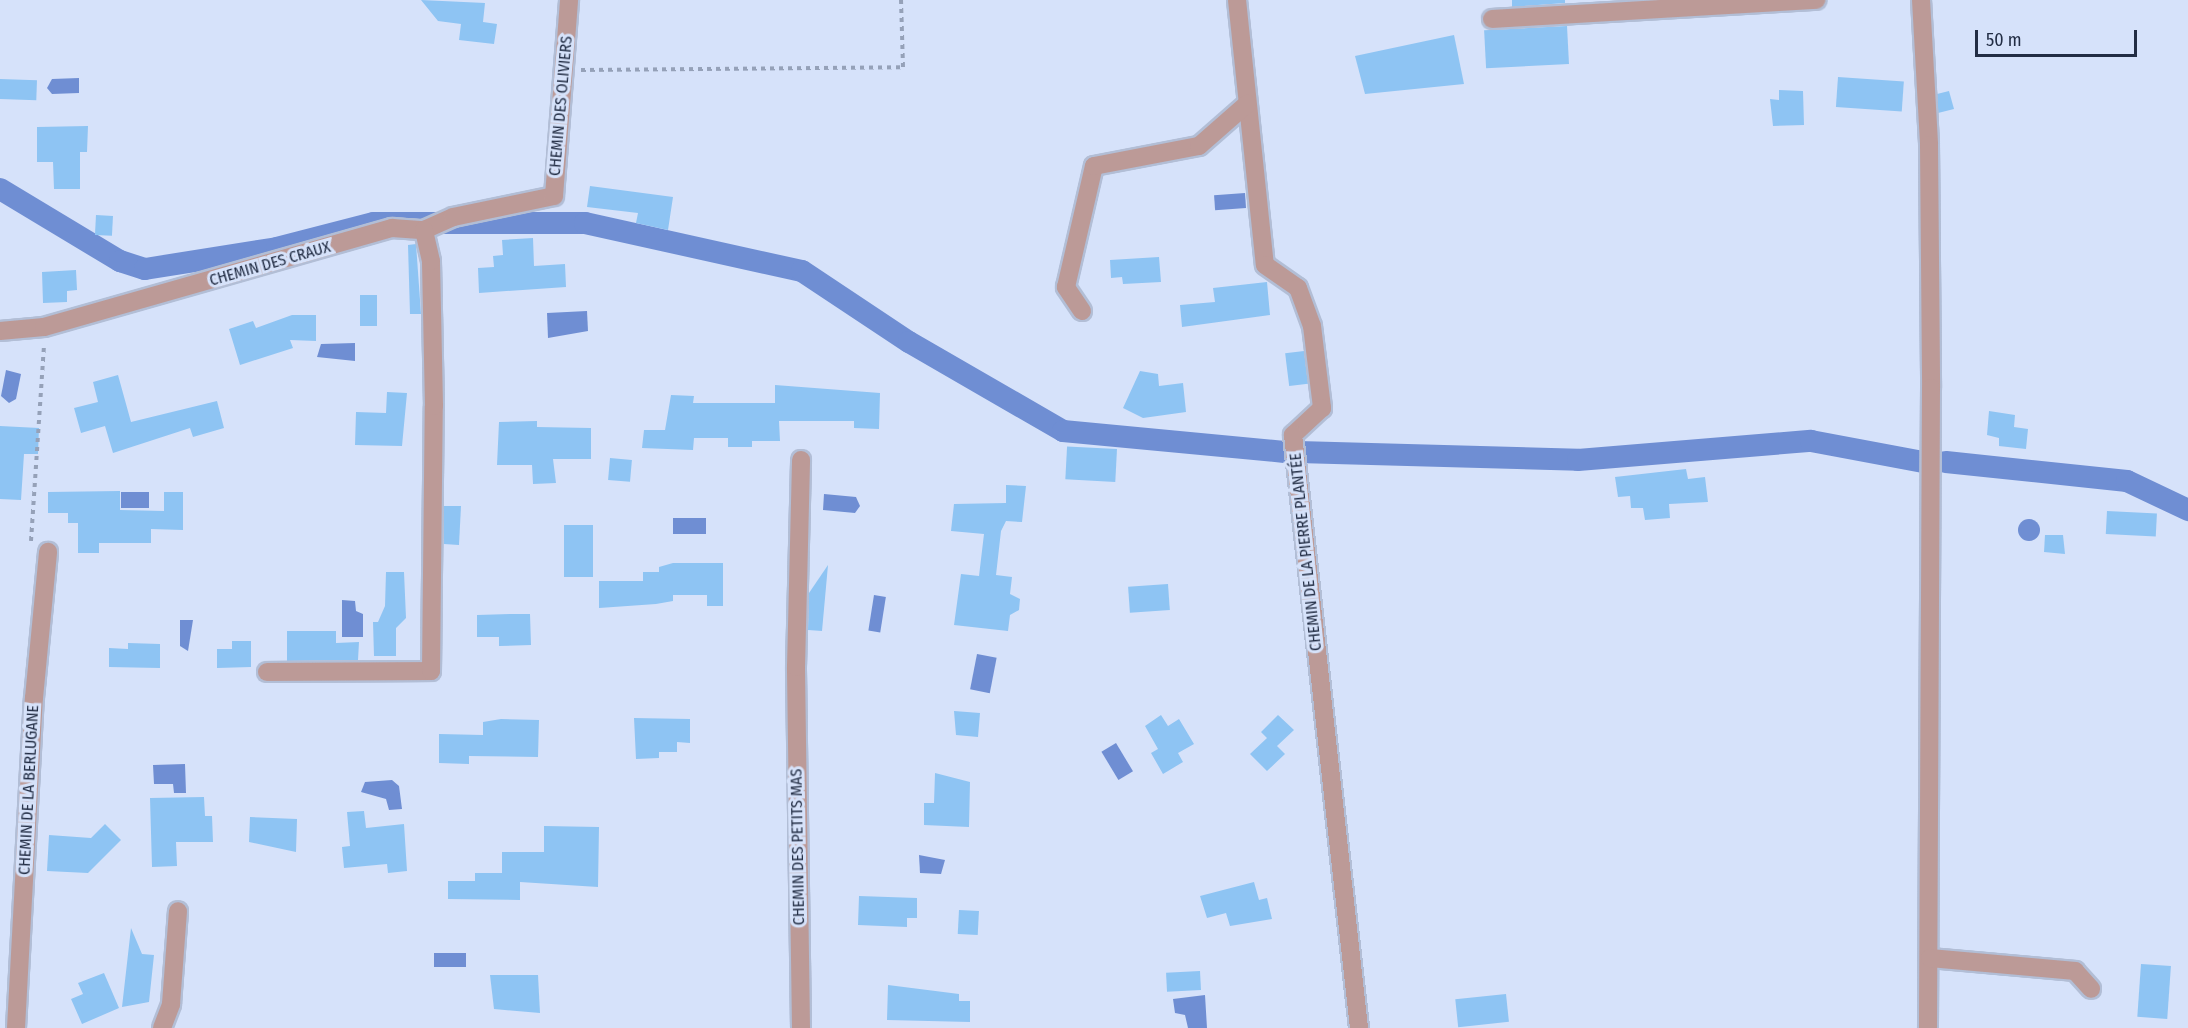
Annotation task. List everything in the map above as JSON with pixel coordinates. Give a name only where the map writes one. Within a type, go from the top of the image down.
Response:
[{"type":"street","name":"CHEMIN DES OLIVIERS","points":[[539,202],[554,196],[569,0]]},
{"type":"street","name":"CHEMIN DE LA PIERRE PLANTÉE","points":[[1237,0],[1265,265],[1298,288],[1313,338],[1322,408],[1293,435],[1359,1028]]},
{"type":"street","points":[[1492,19],[1584,7],[1816,0]]},
{"type":"street","points":[[1921,0],[1929,169],[1930,958],[1928,1028]]},
{"type":"street","points":[[1082,311],[1066,287],[1094,166],[1199,146],[1247,104]]},
{"type":"street","name":"CHEMIN DES CRAUX","points":[[0,331],[44,327],[392,228],[424,230],[453,217],[539,202]]},
{"type":"street","points":[[267,672],[432,671],[434,395],[431,261],[424,230]]},
{"type":"street","name":"CHEMIN DES PETITS MAS","points":[[801,460],[796,667],[801,1028]]},
{"type":"street","name":"CHEMIN DE LA BERLUGANE","points":[[16,1028],[34,698],[48,552]]},
{"type":"street","points":[[162,1028],[171,1004],[178,911]]},
{"type":"street","points":[[1930,958],[2075,971],[2091,989]]},
{"type":"path","points":[[565,70],[903,67],[901,0]]},
{"type":"path","points":[[30,547],[44,327]]},
{"type":"water","points":[[79,78],[79,93],[52,94],[47,88],[52,79]]},
{"type":"water","points":[[1245,193],[1246,208],[1215,210],[1214,195]]},
{"type":"water","points":[[587,311],[588,331],[548,338],[547,313]]},
{"type":"water","points":[[355,343],[355,361],[317,357],[321,344]]},
{"type":"water","points":[[6,370],[21,374],[16,399],[9,403],[1,396]]},
{"type":"water","points":[[121,492],[149,492],[149,508],[121,508]]},
{"type":"water","points":[[824,494],[856,497],[860,506],[855,513],[823,510]]},
{"type":"water","points":[[673,518],[706,518],[706,534],[673,534]]},
{"type":"water","points":[[2029,519],[2037,522],[2040,530],[2037,538],[2029,541],[2021,538],[2018,530],[2021,522]]},
{"type":"water","points":[[874,595],[886,597],[880,632],[868,631]]},
{"type":"water","points":[[342,600],[355,601],[356,611],[363,614],[363,637],[342,637]]},
{"type":"water","points":[[180,620],[193,620],[188,651],[180,646]]},
{"type":"water","points":[[977,654],[997,658],[990,693],[970,689]]},
{"type":"water","points":[[1116,743],[1133,771],[1118,780],[1101,752]]},
{"type":"water","points":[[185,764],[186,793],[174,793],[173,784],[154,784],[153,765]]},
{"type":"water","points":[[392,780],[399,786],[402,809],[389,810],[386,799],[361,792],[365,782]]},
{"type":"water","points":[[919,855],[945,860],[941,874],[920,873]]},
{"type":"water","points":[[434,953],[466,953],[466,967],[434,967]]},
{"type":"water","points":[[1205,995],[1207,1028],[1188,1028],[1185,1015],[1175,1013],[1173,999]]},
{"type":"building","points":[[421,0],[485,3],[483,22],[497,24],[494,44],[459,40],[461,24],[438,21]]},
{"type":"building","points":[[1512,0],[1565,0],[1565,3],[1512,7]]},
{"type":"building","points":[[1567,26],[1569,64],[1486,68],[1484,30]]},
{"type":"building","points":[[1454,35],[1464,84],[1365,94],[1355,56]]},
{"type":"building","points":[[1838,77],[1904,82],[1902,112],[1836,107]]},
{"type":"building","points":[[0,79],[37,80],[36,100],[0,99]]},
{"type":"building","points":[[1779,90],[1803,91],[1804,125],[1773,126],[1770,99],[1779,100]]},
{"type":"building","points":[[1949,91],[1954,109],[1938,113],[1937,94]]},
{"type":"building","points":[[88,126],[87,152],[80,152],[80,189],[54,189],[53,162],[37,162],[37,127]]},
{"type":"building","points":[[590,186],[673,197],[668,230],[636,223],[638,213],[587,207]]},
{"type":"building","points":[[96,215],[113,216],[112,236],[95,235]]},
{"type":"building","points":[[533,238],[534,266],[565,264],[566,287],[479,293],[478,268],[494,267],[493,256],[503,255],[502,240]]},
{"type":"building","points":[[416,244],[421,314],[410,314],[408,245]]},
{"type":"building","points":[[1159,257],[1161,282],[1123,284],[1122,277],[1111,278],[1110,260]]},
{"type":"building","points":[[76,270],[77,290],[67,291],[67,302],[43,303],[42,272]]},
{"type":"building","points":[[1267,282],[1270,315],[1182,327],[1180,305],[1215,302],[1213,288]]},
{"type":"building","points":[[360,295],[377,295],[377,326],[360,326]]},
{"type":"building","points":[[292,315],[316,315],[316,341],[290,340],[293,348],[240,365],[229,329],[253,321],[256,328]]},
{"type":"building","points":[[1304,351],[1308,384],[1289,386],[1285,353]]},
{"type":"building","points":[[1140,371],[1158,374],[1159,386],[1183,383],[1186,412],[1143,418],[1123,408]]},
{"type":"building","points":[[118,375],[131,422],[217,401],[224,428],[193,437],[190,428],[113,453],[105,426],[81,433],[74,408],[98,402],[93,382]]},
{"type":"building","points":[[775,385],[880,393],[879,429],[854,428],[854,421],[779,421],[780,441],[752,441],[752,447],[728,447],[728,438],[694,438],[693,450],[642,448],[644,430],[665,430],[671,395],[694,396],[693,403],[775,403]]},
{"type":"building","points":[[387,392],[407,393],[402,446],[355,445],[356,412],[386,413]]},
{"type":"building","points":[[1989,411],[2015,415],[2014,427],[2028,429],[2026,449],[1999,446],[1999,438],[1987,435]]},
{"type":"building","points":[[537,421],[537,427],[591,428],[591,459],[553,459],[556,483],[533,484],[532,465],[497,465],[499,422]]},
{"type":"building","points":[[0,426],[39,428],[38,454],[24,454],[21,500],[0,499]]},
{"type":"building","points":[[1067,446],[1117,449],[1115,482],[1065,479]]},
{"type":"building","points":[[610,458],[632,460],[630,482],[608,480]]},
{"type":"building","points":[[1686,469],[1688,479],[1705,477],[1708,502],[1669,504],[1670,518],[1645,520],[1643,508],[1631,508],[1630,496],[1618,497],[1615,477]]},
{"type":"building","points":[[1006,485],[1026,486],[1022,522],[1006,521],[1001,531],[996,575],[1012,577],[1010,594],[1020,599],[1019,610],[1010,615],[1008,631],[954,625],[961,574],[979,576],[984,534],[951,531],[954,504],[1006,503]]},
{"type":"building","points":[[120,491],[120,510],[164,511],[164,492],[183,492],[183,530],[151,529],[151,543],[99,543],[99,553],[78,553],[78,523],[68,523],[68,513],[48,513],[48,492]]},
{"type":"building","points":[[444,506],[461,506],[459,545],[444,544]]},
{"type":"building","points":[[2107,511],[2157,514],[2156,537],[2106,534]]},
{"type":"building","points":[[564,525],[593,525],[593,577],[564,577]]},
{"type":"building","points":[[2045,535],[2063,535],[2065,554],[2044,552]]},
{"type":"building","points":[[673,563],[723,563],[723,606],[707,606],[707,595],[673,595],[673,601],[656,604],[599,608],[599,581],[643,581],[643,572],[659,572],[659,567]]},
{"type":"building","points":[[828,565],[822,631],[808,630],[809,593]]},
{"type":"building","points":[[386,572],[404,572],[406,618],[396,628],[396,656],[374,656],[373,622],[378,622],[385,606]]},
{"type":"building","points":[[1168,584],[1170,610],[1130,613],[1128,587]]},
{"type":"building","points":[[530,614],[531,645],[499,646],[499,637],[477,637],[477,615]]},
{"type":"building","points":[[287,631],[336,631],[336,643],[359,642],[358,660],[287,661]]},
{"type":"building","points":[[232,641],[251,641],[251,667],[217,668],[217,649],[232,649]]},
{"type":"building","points":[[128,643],[160,644],[160,668],[109,667],[109,648],[128,649]]},
{"type":"building","points":[[954,711],[980,713],[978,737],[956,735]]},
{"type":"building","points":[[1161,715],[1168,726],[1179,719],[1194,744],[1178,753],[1183,762],[1163,774],[1151,753],[1158,749],[1145,726]]},
{"type":"building","points":[[1278,715],[1294,730],[1277,746],[1285,754],[1267,771],[1250,754],[1267,738],[1261,732]]},
{"type":"building","points":[[634,718],[690,719],[690,743],[677,742],[677,752],[659,752],[659,758],[636,759]]},
{"type":"building","points":[[501,719],[539,720],[538,757],[469,756],[469,764],[439,763],[439,734],[483,735],[483,722]]},
{"type":"building","points":[[935,773],[970,782],[969,827],[924,825],[924,803],[934,803]]},
{"type":"building","points":[[204,797],[205,816],[212,816],[213,842],[176,842],[177,866],[152,867],[150,798]]},
{"type":"building","points":[[364,811],[366,828],[404,824],[407,871],[388,873],[387,864],[344,868],[342,847],[350,846],[347,812]]},
{"type":"building","points":[[250,817],[297,819],[296,852],[249,842]]},
{"type":"building","points":[[105,824],[121,840],[88,873],[47,871],[49,835],[91,838]]},
{"type":"building","points":[[544,826],[599,827],[598,887],[520,882],[520,900],[448,899],[448,881],[475,881],[475,873],[502,873],[502,852],[544,852]]},
{"type":"building","points":[[1254,882],[1259,900],[1267,898],[1272,919],[1230,926],[1226,913],[1207,918],[1200,896]]},
{"type":"building","points":[[859,896],[917,898],[917,918],[907,918],[907,927],[858,925]]},
{"type":"building","points":[[959,910],[979,911],[978,935],[958,934]]},
{"type":"building","points":[[131,928],[142,954],[154,955],[149,1002],[122,1007]]},
{"type":"building","points":[[2141,964],[2171,966],[2167,1019],[2137,1017]]},
{"type":"building","points":[[1200,971],[1201,990],[1167,992],[1166,973]]},
{"type":"building","points":[[104,973],[119,1008],[82,1024],[71,999],[83,994],[78,983]]},
{"type":"building","points":[[490,975],[538,975],[540,1013],[494,1009]]},
{"type":"building","points":[[888,985],[959,994],[959,1001],[970,1001],[970,1022],[887,1020]]},
{"type":"building","points":[[1506,994],[1509,1022],[1458,1027],[1455,999]]},
{"type":"waterway","points":[[0,189],[120,261],[145,269],[277,248],[374,223],[585,223],[802,271],[909,342],[1063,431],[1287,452]]},
{"type":"waterway","points":[[1298,452],[1578,460],[1811,441],[1923,462]]},
{"type":"waterway","points":[[1946,462],[2127,481],[2188,510]]}]
